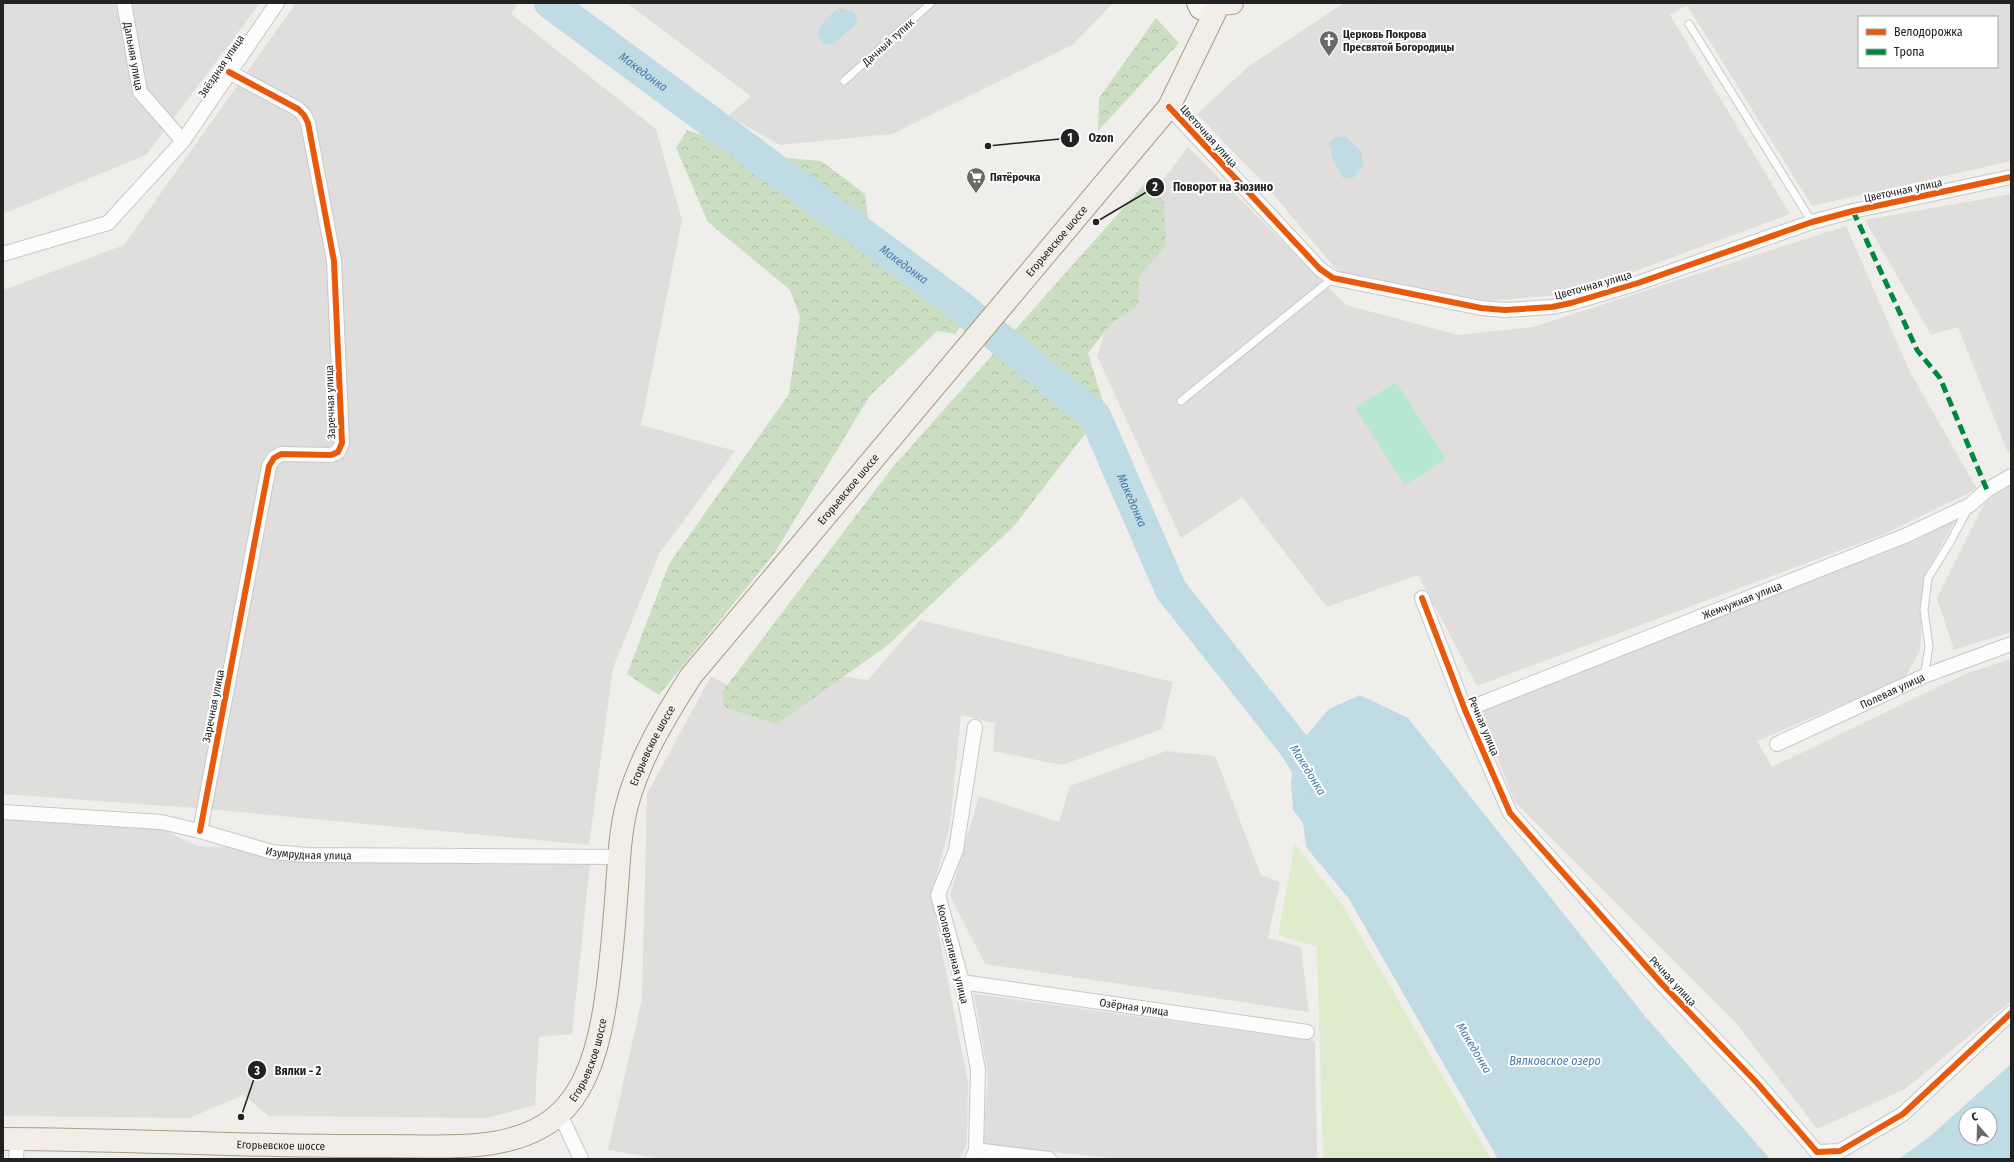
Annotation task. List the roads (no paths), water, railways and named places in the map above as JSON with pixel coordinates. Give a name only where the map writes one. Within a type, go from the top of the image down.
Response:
[{"type":"main road","points":[[1197,3],[1200,9],[1226,4]]},
{"type":"main road","name":"Егорьевское шоссе","points":[[12,1145],[469,1145],[509,1140],[544,1126],[560,1114],[572,1099],[583,1081],[594,1057],[601,1032],[610,979],[619,857],[627,806],[642,759],[655,733],[690,676],[1169,107],[1226,4]]},
{"type":"street","name":"Дальняя улица","points":[[124,3],[140,92],[183,141]]},
{"type":"street","name":"Звёздная улица","points":[[3,254],[108,224],[183,141],[277,3]]},
{"type":"street","name":"Заречная улица","points":[[200,831],[269,466],[274,458],[281,454],[331,455],[338,452],[342,443],[334,261],[308,123],[304,114],[298,109],[229,72]]},
{"type":"street","name":"Цветочная улица","points":[[1169,107],[1320,269],[1333,278],[1481,308],[1505,310],[1552,307],[1572,303],[1638,283],[1812,222],[1853,211],[2011,177]]},
{"type":"street","name":"Жемчужная улица","points":[[1465,710],[1908,536],[1970,505],[1987,490],[2011,476]]},
{"type":"street","name":"Речная улица","points":[[1422,598],[1465,710],[1510,813],[1661,983],[1757,1083],[1818,1152],[1840,1150],[1903,1114],[2011,1013]]},
{"type":"street","name":"Полевая улица","points":[[1777,744],[1924,676],[2011,644]]},
{"type":"street","name":"Кооперативная улица","points":[[974,1155],[978,1070],[962,982],[938,895],[956,850],[975,727]]},
{"type":"street","name":"Изумрудная улица","points":[[3,812],[161,822],[200,831],[272,852],[300,854],[619,857]]},
{"type":"street","name":"Озёрная улица","points":[[962,982],[1307,1032]]},
{"type":"street","points":[[560,1114],[581,1159]]},
{"type":"street","points":[[974,1155],[1049,1159]]},
{"type":"lane","name":"Дачный тупик","points":[[844,80],[931,3]]},
{"type":"lane","points":[[1689,24],[1812,222]]},
{"type":"lane","points":[[1181,401],[1333,278]]},
{"type":"lane","points":[[1924,676],[1930,647],[1924,610],[1928,578],[1949,544],[1970,505]]},
{"type":"water","points":[[839,8],[854,12],[858,22],[832,45],[823,44],[818,35],[819,29],[827,18]]},
{"type":"water","points":[[1345,136],[1361,151],[1363,167],[1353,178],[1343,178],[1333,160],[1329,144],[1334,138]]},
{"type":"water","name":"Вялковское озеро","points":[[1360,695],[1408,718],[1644,1015],[1770,1159],[1498,1159],[1349,899],[1306,847],[1303,823],[1293,810],[1291,783],[1296,748],[1329,709]]},
{"type":"water","points":[[2011,1064],[2011,1159],[1899,1159],[1928,1138],[1958,1111],[1958,1146],[1998,1146],[1998,1106],[1964,1106]]},
{"type":"waterway","name":"Македонка","points":[[550,3],[956,303],[1095,416],[1171,590],[1296,748],[1318,785]]},
{"type":"place","name":"Церковь Покрова Пресвятой Богородицы","points":[[1329,57]]},
{"type":"place","name":"Ozon","points":[[988,146]]},
{"type":"place","name":"Пятёрочка","points":[[976,194]]},
{"type":"place","name":"Поворот на Зюзино","points":[[1096,222]]},
{"type":"place","name":"Вялки - 2","points":[[241,1117]]}]
